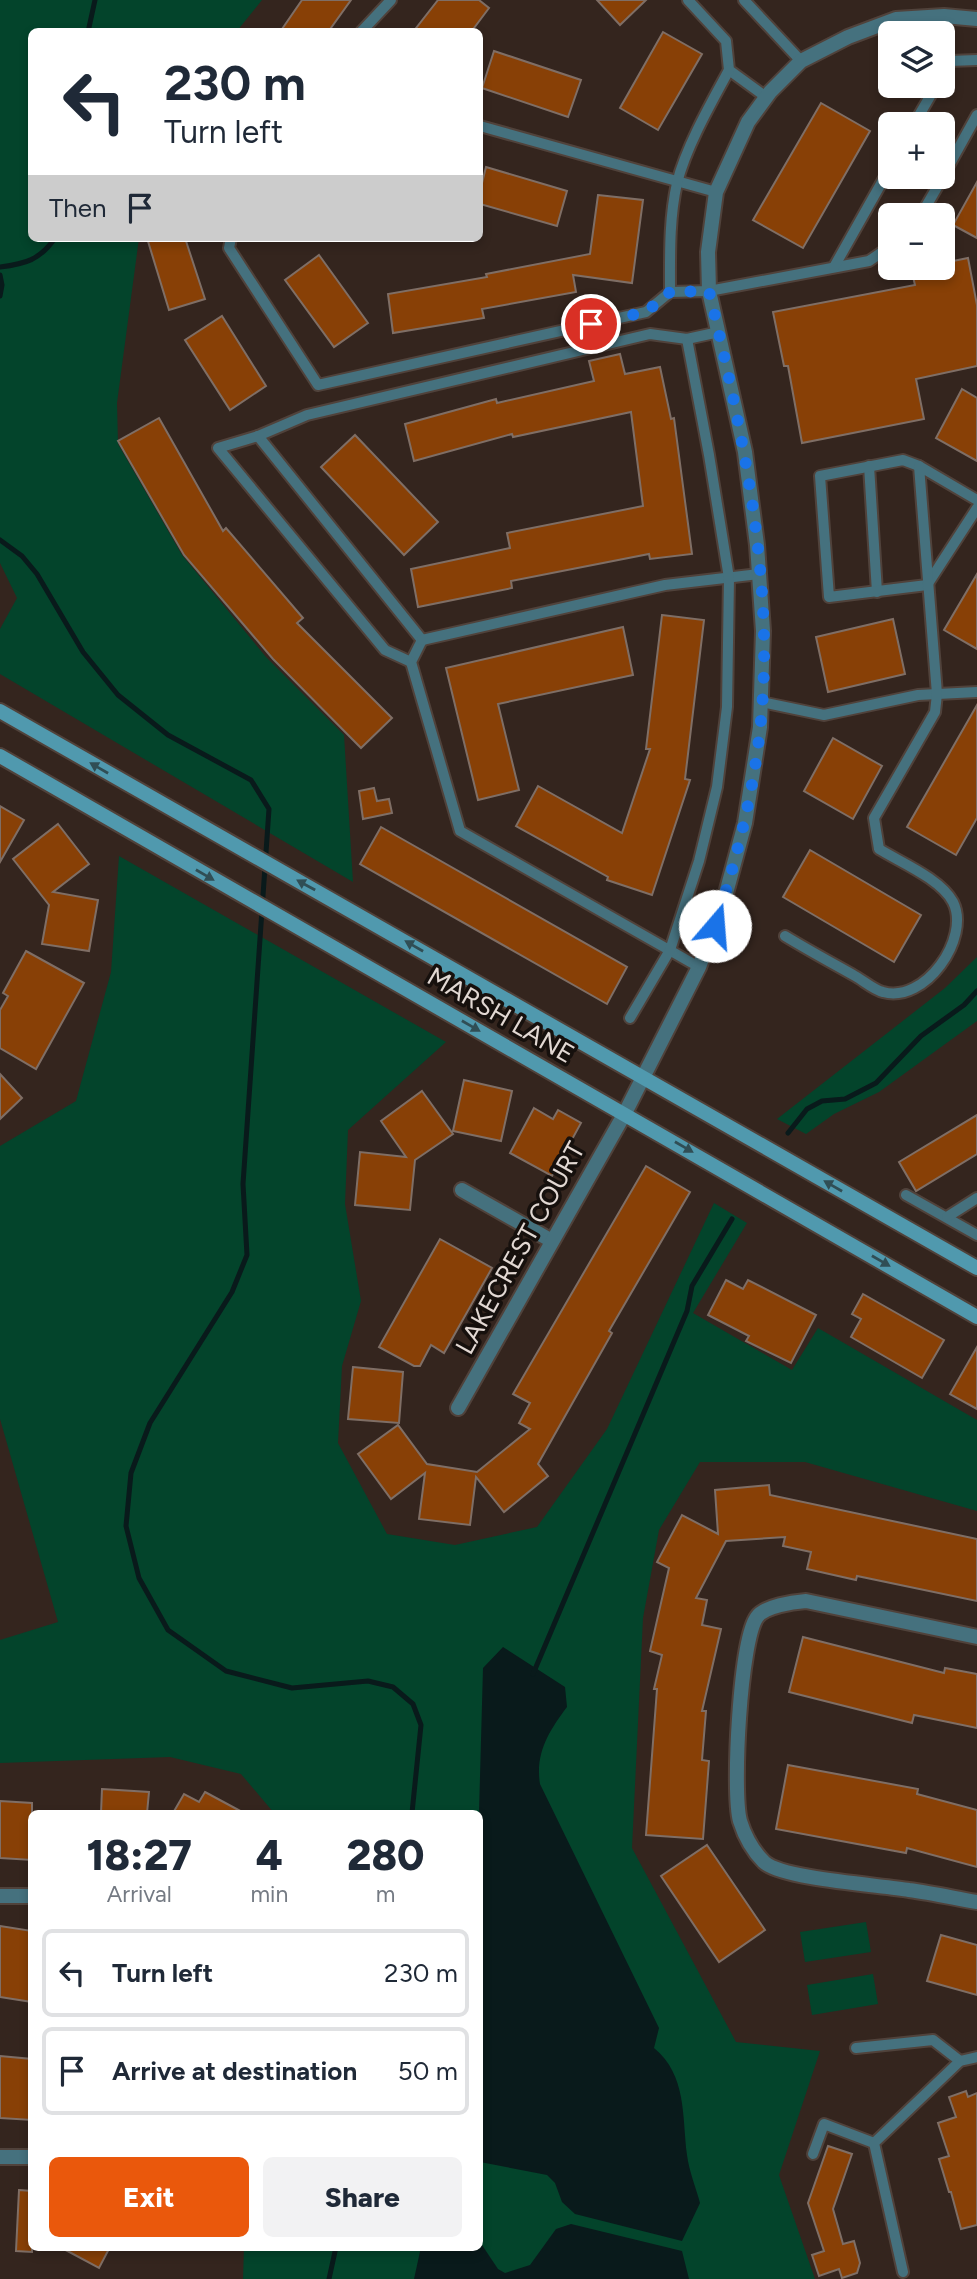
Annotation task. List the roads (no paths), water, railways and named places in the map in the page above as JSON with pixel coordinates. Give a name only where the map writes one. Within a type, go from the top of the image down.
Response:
[{"type":"main road","name":"MARSH LANE","points":[[0,710],[977,1268]]},
{"type":"main road","name":"MARSH LANE","points":[[0,756],[977,1317]]},
{"type":"street","name":"LAKECREST COURT","points":[[458,1408],[625,1113],[699,967],[725,897],[745,823],[760,727],[763,631],[745,452],[709,291],[708,252],[716,192],[748,122],[766,97],[801,61],[848,37],[896,19],[944,16],[977,19]]},
{"type":"street","points":[[462,1190],[552,1241]]},
{"type":"street","points":[[977,1637],[806,1601],[789,1602],[759,1614],[752,1626],[744,1656],[738,1728],[737,1788],[739,1819],[749,1844],[766,1864],[803,1876],[909,1889],[977,1902]]},
{"type":"street","points":[[0,1896],[28,1896]]},
{"type":"street","points":[[0,2157],[28,2157]]},
{"type":"lane","points":[[365,28],[391,0]]},
{"type":"lane","points":[[670,292],[670,237],[678,182],[703,117],[729,70],[726,41],[688,0]]},
{"type":"lane","points":[[744,0],[801,61]]},
{"type":"lane","points":[[955,61],[977,60]]},
{"type":"lane","points":[[729,70],[766,97]]},
{"type":"lane","points":[[955,154],[977,115]]},
{"type":"lane","points":[[483,127],[716,192]]},
{"type":"lane","points":[[834,267],[878,189]]},
{"type":"lane","points":[[230,242],[229,248],[318,385],[646,312],[670,292],[709,291],[869,261],[878,255]]},
{"type":"lane","points":[[411,662],[385,650],[218,448],[258,436],[307,415],[650,334],[687,339],[719,332]]},
{"type":"lane","points":[[631,1018],[670,950],[699,861],[717,787],[727,707],[729,578],[687,339]]},
{"type":"lane","points":[[258,436],[422,640]]},
{"type":"lane","points":[[977,500],[904,460],[820,475],[829,597],[927,585],[977,508]]},
{"type":"lane","points":[[869,466],[877,592]]},
{"type":"lane","points":[[785,936],[883,992],[906,993],[929,979],[947,955],[956,927],[954,903],[942,887],[879,849],[874,818],[934,712],[937,694],[919,466]]},
{"type":"lane","points":[[422,640],[665,585],[759,574]]},
{"type":"lane","points":[[422,640],[411,662],[460,831],[699,967]]},
{"type":"lane","points":[[761,702],[824,715],[918,695],[977,692]]},
{"type":"lane","points":[[906,1195],[977,1235]]},
{"type":"lane","points":[[947,1217],[977,1198]]},
{"type":"lane","points":[[856,2048],[933,2039],[960,2061]]},
{"type":"lane","points":[[874,2143],[960,2061],[977,2057]]},
{"type":"lane","points":[[813,2154],[824,2124],[874,2143]]},
{"type":"lane","points":[[874,2143],[903,2272]]},
{"type":"waterway","points":[[89,28],[95,0]]},
{"type":"waterway","points":[[0,267],[31,260],[52,242]]},
{"type":"waterway","points":[[0,275],[0,296]]},
{"type":"waterway","points":[[0,540],[22,556],[37,574],[83,652],[118,695],[168,735],[251,780],[269,809],[243,1184],[247,1255],[232,1292],[150,1423],[131,1473],[126,1526],[139,1578],[168,1630],[226,1671],[292,1688],[368,1681],[393,1687],[413,1704],[421,1725],[412,1810]]},
{"type":"waterway","points":[[788,1133],[807,1109],[822,1101],[845,1099],[876,1083],[921,1036],[964,1005],[977,991]]},
{"type":"waterway","points":[[533,1674],[687,1311],[692,1286],[732,1219]]},
{"type":"waterway","points":[[329,2279],[335,2251]]}]
